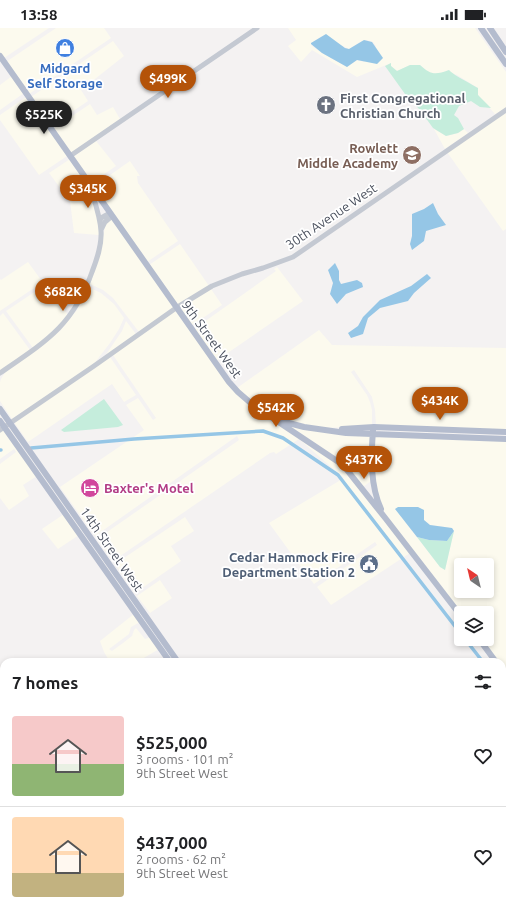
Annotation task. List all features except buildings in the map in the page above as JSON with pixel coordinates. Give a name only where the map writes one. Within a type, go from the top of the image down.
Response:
[{"type":"main road","points":[[480,28],[506,64]]},
{"type":"main road","points":[[485,28],[494,42],[505,51]]},
{"type":"main road","points":[[490,28],[505,51]]},
{"type":"main road","name":"9th Street West","points":[[0,56],[176,308],[234,388],[253,405],[343,465],[454,607]]},
{"type":"main road","name":"14th Street West","points":[[0,409],[5,426],[167,658]]},
{"type":"main road","points":[[265,413],[295,425],[373,435],[506,439]]},
{"type":"main road","name":"14th Street West","points":[[0,421],[175,658]]},
{"type":"main road","points":[[330,430],[374,427],[506,432]]},
{"type":"main road","points":[[374,427],[373,482],[377,500],[386,519]]},
{"type":"main road","points":[[483,646],[493,658]]},
{"type":"street","points":[[70,156],[257,28]]},
{"type":"street","name":"30th Avenue West","points":[[5,426],[176,308],[219,283],[293,257],[506,110]]},
{"type":"street","points":[[0,377],[2,372],[52,336],[64,324],[75,309],[87,285],[98,258],[101,231],[100,221],[89,183]]},
{"type":"street","points":[[100,221],[101,218],[111,215]]},
{"type":"street","points":[[101,231],[105,222],[111,215]]},
{"type":"shaded area","points":[[0,28],[49,28],[4,58],[0,53]]},
{"type":"shaded area","points":[[56,28],[104,28],[111,38],[29,94],[6,62]]},
{"type":"shaded area","points":[[288,28],[475,28],[506,72],[506,108],[495,114],[478,95],[478,88],[451,73],[449,70],[438,74],[429,73],[420,65],[410,65],[397,71],[391,66],[391,63],[357,77],[312,50],[301,62],[288,46],[296,40]],"holes":[[[322,36],[349,49],[360,42],[367,40],[373,42],[376,46],[364,62],[357,60],[347,67],[322,53],[312,46],[311,43]]]},
{"type":"shaded area","points":[[113,41],[124,56],[81,90],[88,101],[51,126],[31,97]]},
{"type":"shaded area","points":[[12,76],[24,93],[0,110],[0,85]]},
{"type":"shaded area","points":[[26,97],[67,156],[39,175],[0,120],[0,115]]},
{"type":"shaded area","points":[[90,104],[97,115],[113,107],[120,119],[70,154],[53,129]]},
{"type":"shaded area","points":[[506,112],[506,229],[503,231],[447,152]]},
{"type":"shaded area","points":[[434,129],[446,136],[458,133],[464,129],[468,133],[445,149]]},
{"type":"shaded area","points":[[96,141],[116,166],[91,183],[73,157]]},
{"type":"shaded area","points":[[70,159],[84,180],[91,195],[98,221],[99,235],[74,233],[70,201],[49,173]]},
{"type":"shaded area","points":[[130,161],[140,176],[137,176],[138,183],[178,241],[147,262],[93,187]]},
{"type":"shaded area","points":[[112,219],[174,307],[139,332],[113,298],[103,290],[90,284],[99,258],[106,223]]},
{"type":"shaded area","points":[[180,244],[209,286],[177,305],[149,265]]},
{"type":"shaded area","points":[[28,262],[44,284],[31,290],[0,311],[0,279],[1,280]]},
{"type":"shaded area","points":[[277,267],[303,301],[216,361],[194,329],[276,271],[274,269]]},
{"type":"shaded area","points":[[46,287],[68,315],[57,328],[33,348],[6,311],[33,293]]},
{"type":"shaded area","points":[[88,287],[101,293],[114,304],[124,318],[119,329],[93,365],[12,419],[0,401],[1,379],[6,371],[60,331],[77,310]]},
{"type":"shaded area","points":[[211,289],[222,305],[191,326],[179,308]]},
{"type":"shaded area","points":[[176,310],[228,383],[342,467],[410,553],[331,605],[317,587],[377,545],[375,542],[314,584],[301,567],[269,523],[344,478],[299,439],[276,454],[274,452],[270,453],[113,561],[97,539],[239,440],[237,436],[95,536],[60,487],[144,430],[126,405],[138,398],[153,420],[156,418],[113,355]]},
{"type":"shaded area","points":[[3,313],[30,350],[0,371],[0,316]]},
{"type":"shaded area","points":[[126,321],[136,334],[105,356],[122,331]]},
{"type":"shaded area","points":[[319,330],[332,345],[506,348],[506,430],[376,426],[372,397],[354,370],[351,372],[367,395],[370,402],[372,410],[372,426],[322,428],[286,421],[264,410],[237,388]]},
{"type":"shaded area","points":[[110,357],[136,395],[124,402],[112,384],[28,442],[14,422]]},
{"type":"shaded area","points":[[284,424],[371,436],[371,481],[363,487],[351,471]]},
{"type":"shaded area","points":[[4,429],[37,476],[23,485],[29,496],[9,510],[0,498],[0,464],[16,452],[14,449],[0,459],[0,432]]},
{"type":"shaded area","points":[[375,437],[506,440],[506,658],[495,658],[486,646],[494,646],[494,606],[456,606],[388,518],[381,505],[374,474]],"holes":[[[423,515],[424,520],[430,525],[452,528],[454,531],[445,570],[440,567],[405,522]]]},
{"type":"shaded area","points":[[64,514],[79,535],[58,549],[42,529]]},
{"type":"shaded area","points":[[185,517],[194,531],[171,546],[181,561],[135,593],[115,564]]},
{"type":"shaded area","points":[[160,580],[172,598],[150,613],[137,596]]},
{"type":"shaded area","points":[[134,614],[140,622],[131,627],[129,634],[109,649],[112,651],[132,636],[136,628],[145,639],[151,637],[159,649],[144,658],[108,658],[100,641]]},
{"type":"green space","points":[[391,63],[391,66],[397,71],[410,65],[420,65],[427,71],[433,73],[440,73],[449,70],[478,88],[478,95],[491,108],[480,107],[471,101],[459,106],[454,115],[458,118],[464,129],[458,133],[446,136],[433,128],[420,110],[405,94],[385,66]]},
{"type":"green space","points":[[104,399],[123,425],[118,427],[64,432],[61,430]]},
{"type":"green space","points":[[454,531],[445,570],[440,567],[417,537],[429,540],[447,541]]},
{"type":"water","points":[[326,34],[345,48],[349,49],[364,40],[372,42],[383,58],[377,64],[357,60],[347,67],[322,53],[311,44]]},
{"type":"water","points":[[433,203],[438,214],[446,225],[426,231],[424,241],[412,250],[410,244],[412,236],[412,214]]},
{"type":"water","points":[[335,263],[339,271],[339,280],[341,284],[357,280],[362,283],[363,287],[346,294],[337,304],[330,294],[333,283],[328,270]]},
{"type":"water","points":[[427,274],[431,278],[414,293],[408,301],[380,308],[368,318],[363,334],[351,338],[348,333],[358,326],[363,317],[380,300],[411,286]]},
{"type":"water","points":[[398,507],[418,507],[424,510],[424,520],[430,525],[452,528],[454,531],[447,541],[429,540],[417,537],[395,509]]},
{"type":"waterway","points":[[31,448],[134,439],[263,431],[283,438],[338,475],[454,625]]},
{"type":"waterway","points":[[470,646],[480,658]]},
{"type":"place","name":"Midgard Self Storage","points":[[65,48]]},
{"type":"place","name":"First Congregational Christian Church","points":[[326,105]]},
{"type":"place","name":"Rowlett Middle Academy","points":[[412,155]]},
{"type":"place","name":"Baxter's Motel","points":[[90,488]]},
{"type":"place","name":"Cedar Hammock Fire Department Station 2","points":[[369,564]]}]
